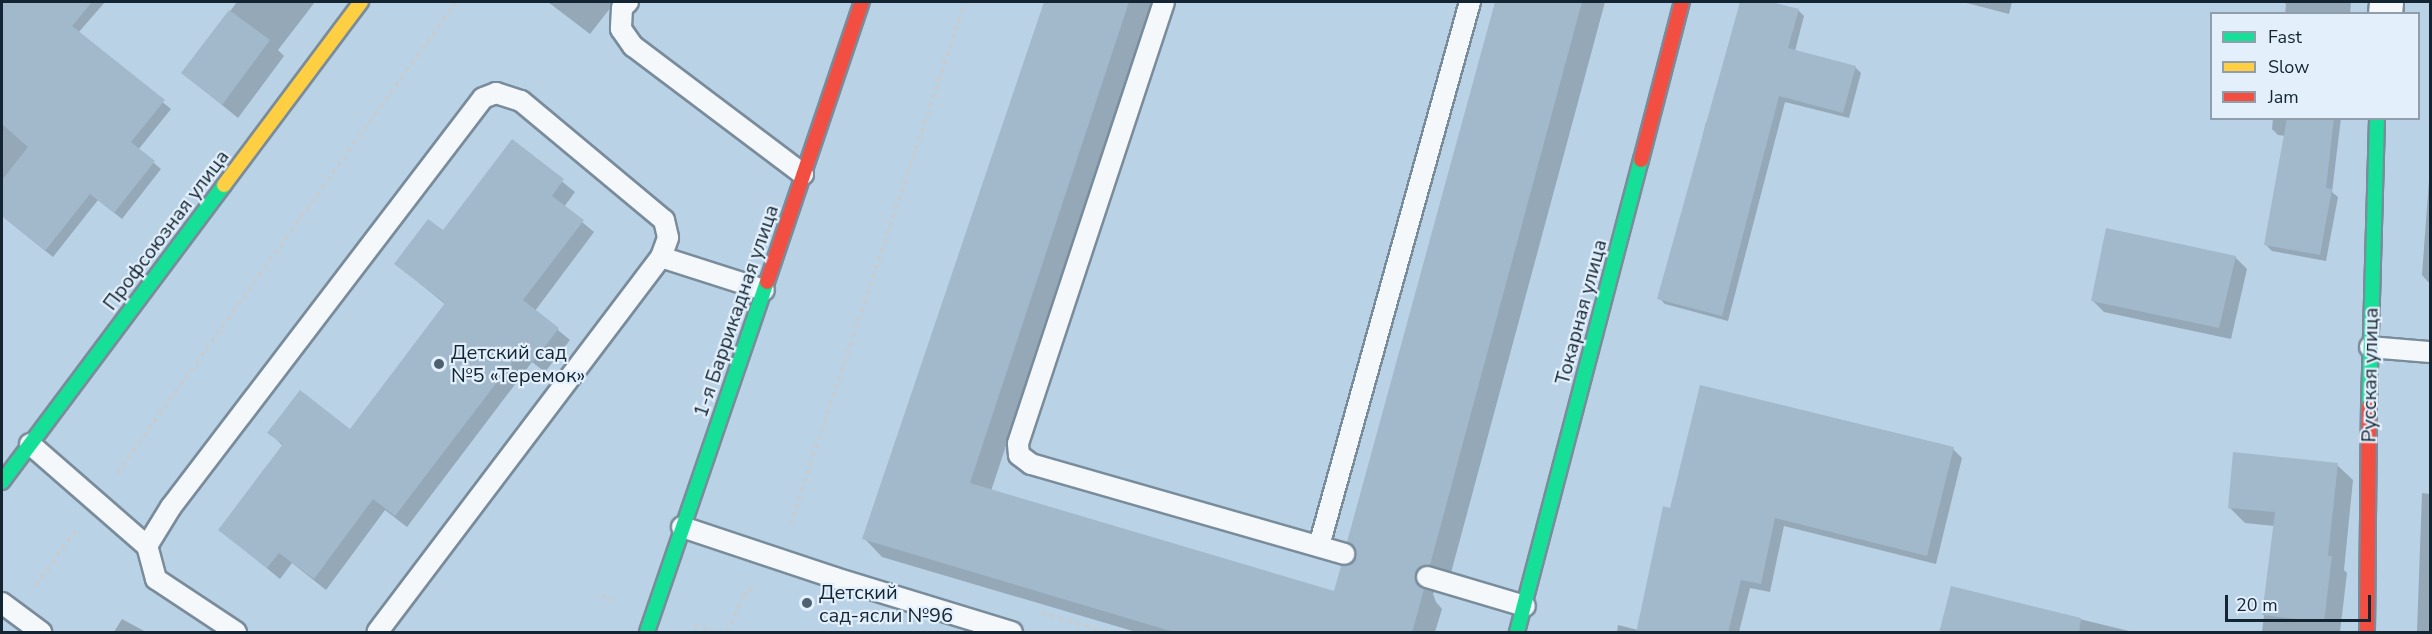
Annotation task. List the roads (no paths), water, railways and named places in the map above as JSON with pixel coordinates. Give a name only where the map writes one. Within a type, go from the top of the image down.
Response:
[{"type":"street","name":"Профсоюзная улица","points":[[2,482],[361,2]]},
{"type":"street","name":"1-я Баррикадная улица","points":[[647,633],[862,2]]},
{"type":"street","name":"Токарная улица","points":[[1517,633],[1682,2]]},
{"type":"street","name":"Русская улица","points":[[2367,633],[2370,347],[2377,120]]},
{"type":"lane","points":[[627,2],[622,8],[621,29],[633,46],[803,174]]},
{"type":"lane","points":[[1164,2],[1018,444],[1019,455],[1030,464],[1344,554]]},
{"type":"lane","points":[[1319,546],[1470,2]]},
{"type":"lane","points":[[147,546],[171,507],[483,98],[496,93],[521,101],[664,220],[668,238],[661,257],[377,633]]},
{"type":"lane","points":[[661,257],[764,290]]},
{"type":"lane","points":[[2370,347],[2430,352]]},
{"type":"lane","points":[[30,444],[147,546],[156,579],[236,633]]},
{"type":"lane","points":[[682,527],[1011,633]]},
{"type":"lane","points":[[1427,578],[1525,606]]},
{"type":"lane","points":[[8,608],[41,633]]},
{"type":"place","name":"Детский сад №5 «Теремок»","points":[[439,364]]},
{"type":"place","name":"Детский сад-ясли №96","points":[[807,603]]}]
